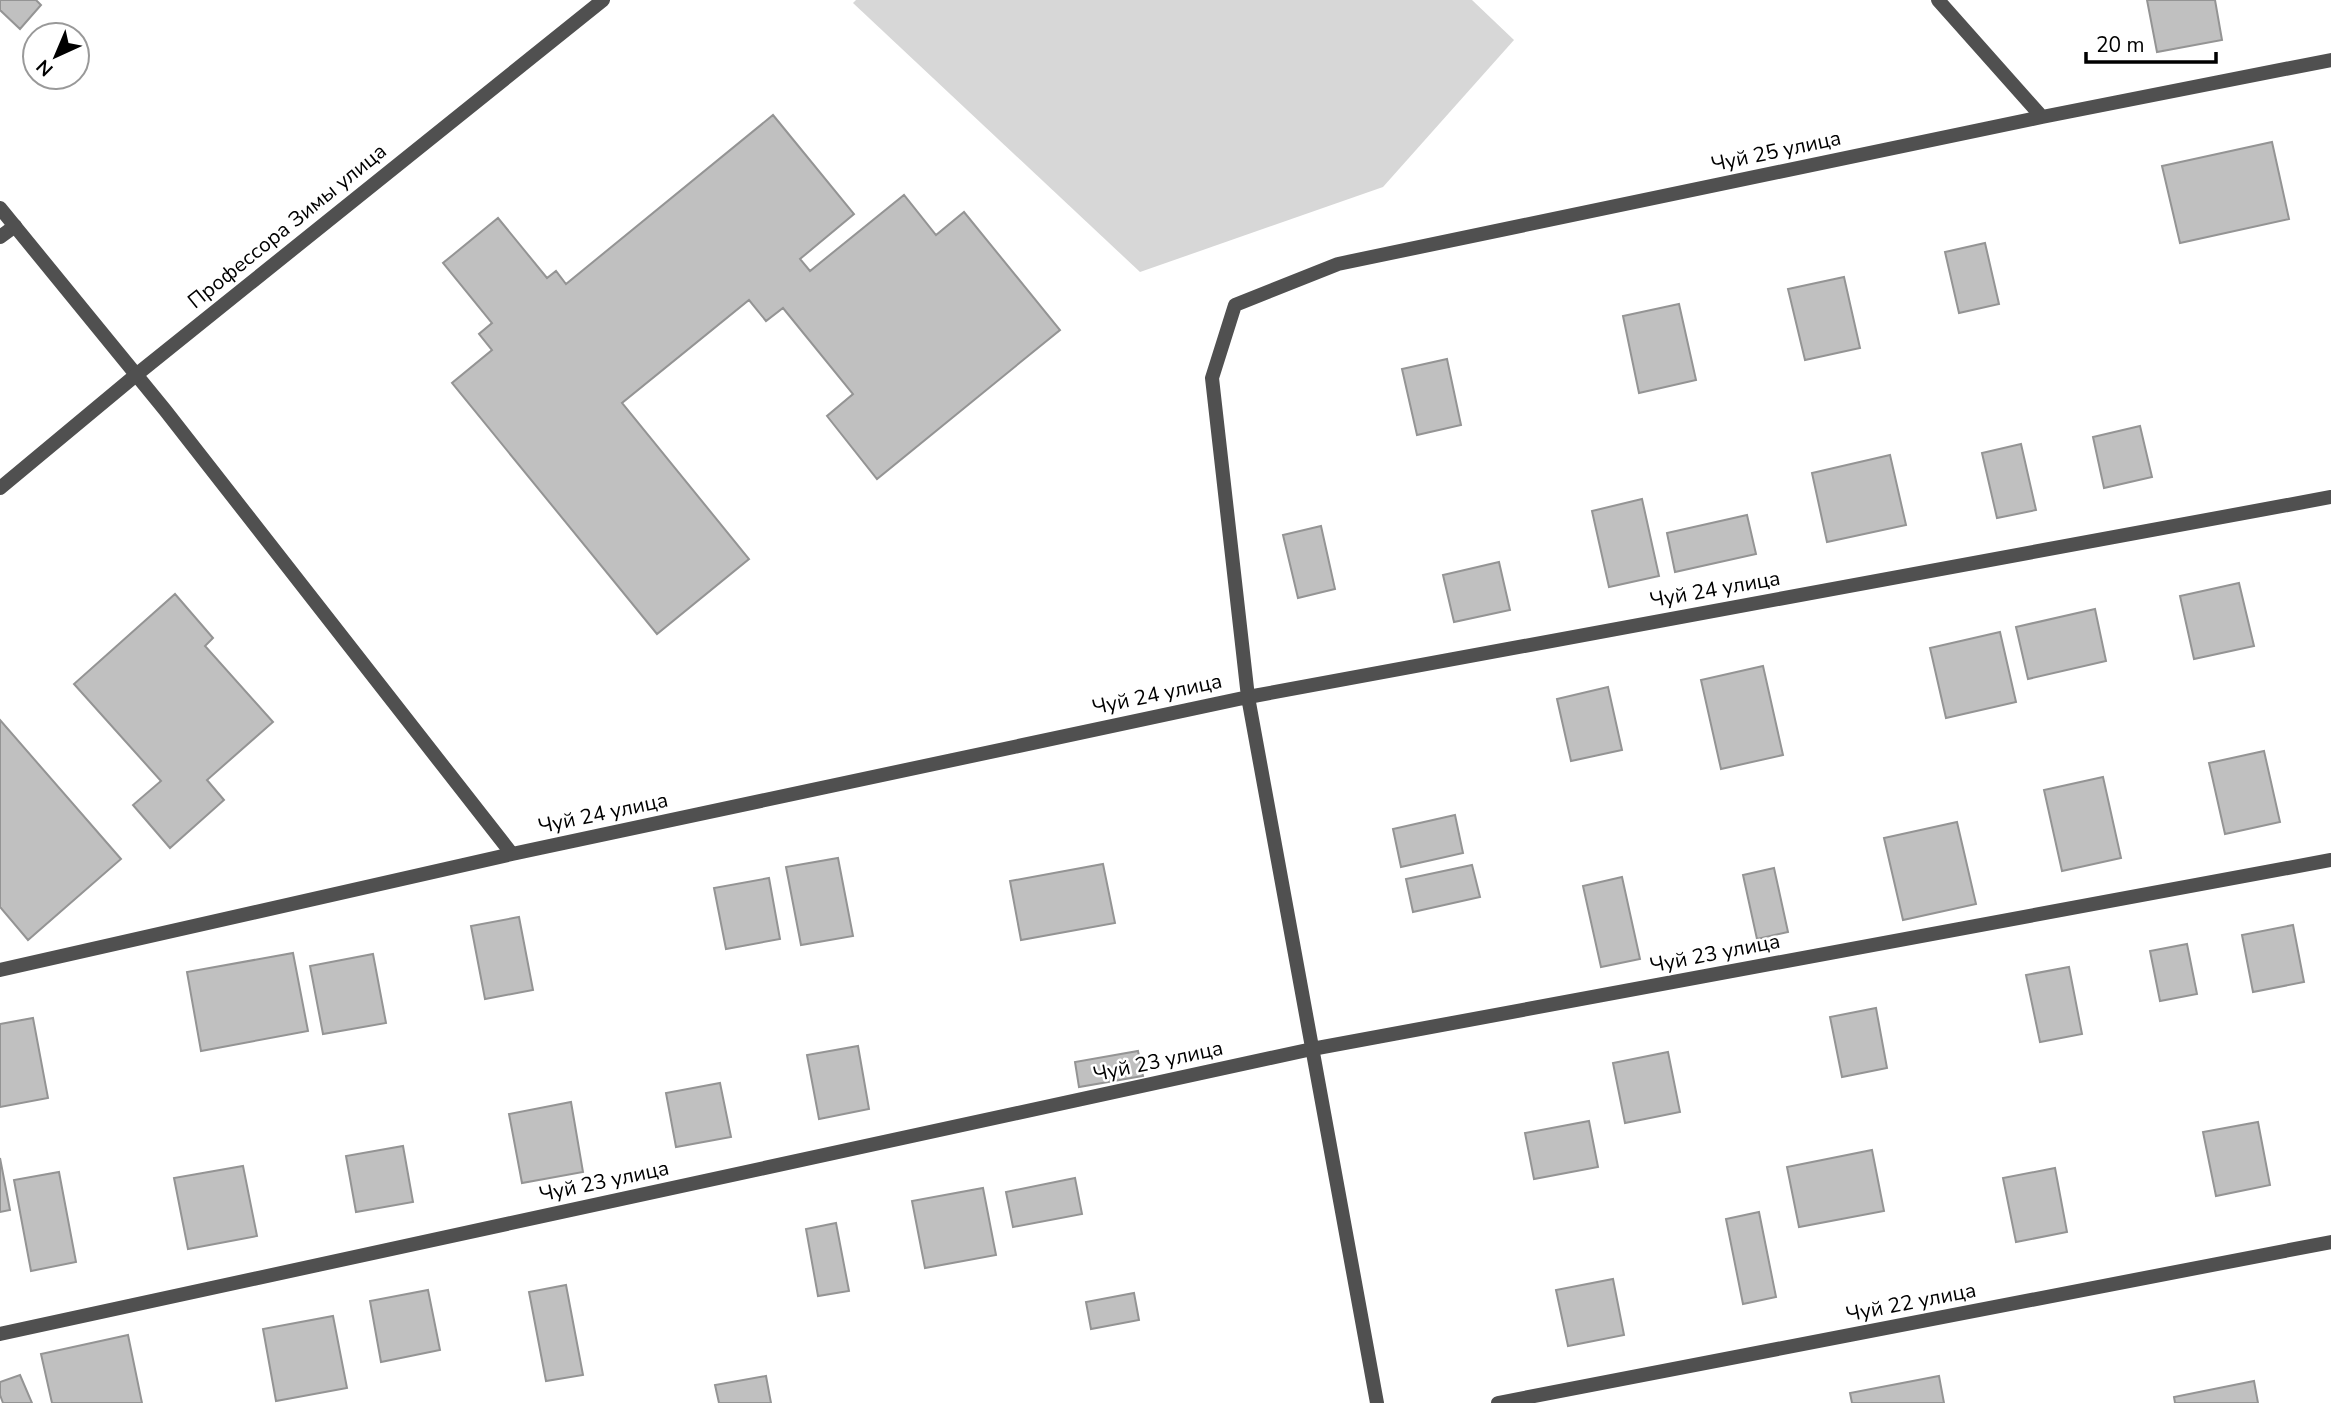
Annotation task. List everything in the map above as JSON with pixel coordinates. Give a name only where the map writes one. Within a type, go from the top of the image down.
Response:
[{"type":"street","name":"Профессора Зимы улица","points":[[0,488],[136,375],[603,0]]},
{"type":"street","points":[[1938,0],[2042,117]]},
{"type":"street","name":"Чуй 25 улица","points":[[1248,696],[1212,378],[1236,305],[1338,264],[2042,117],[2331,60]]},
{"type":"street","points":[[0,208],[136,375],[512,854]]},
{"type":"street","points":[[0,237],[15,226]]},
{"type":"street","name":"Чуй 24 улица","points":[[0,970],[512,854],[1248,696],[2331,498]]},
{"type":"street","points":[[1248,696],[1377,1403]]},
{"type":"street","name":"Чуй 23 улица","points":[[0,1334],[1312,1049],[2331,860]]},
{"type":"street","name":"Чуй 22 улица","points":[[1498,1403],[2331,1242]]},
{"type":"shaded area","points":[[856,0],[1472,0],[1514,40],[1383,187],[1140,272],[853,3]]},
{"type":"building","points":[[0,0],[36,0],[41,5],[27,21],[21,21],[20,29],[0,10]]},
{"type":"building","points":[[2147,0],[2215,0],[2222,40],[2157,52]]},
{"type":"building","points":[[773,115],[854,214],[800,259],[810,271],[904,195],[936,235],[964,212],[1060,330],[877,479],[827,416],[853,394],[783,308],[766,321],[749,300],[622,403],[749,559],[657,634],[452,383],[492,350],[479,334],[492,323],[443,263],[498,218],[547,278],[556,271],[566,284]]},
{"type":"building","points":[[2272,142],[2289,219],[2180,243],[2162,166]]},
{"type":"building","points":[[1985,243],[1999,304],[1959,313],[1945,252]]},
{"type":"building","points":[[1844,277],[1860,348],[1805,360],[1788,289]]},
{"type":"building","points":[[1679,304],[1696,380],[1639,393],[1623,316]]},
{"type":"building","points":[[1447,359],[1461,425],[1417,435],[1402,369]]},
{"type":"building","points":[[2140,426],[2152,477],[2104,488],[2093,437]]},
{"type":"building","points":[[2021,444],[2036,510],[1997,518],[1982,453]]},
{"type":"building","points":[[1890,455],[1906,525],[1827,542],[1812,473]]},
{"type":"building","points":[[1642,499],[1659,576],[1609,587],[1592,511]]},
{"type":"building","points":[[1747,515],[1756,554],[1675,572],[1667,533]]},
{"type":"building","points":[[1321,526],[1335,589],[1298,598],[1283,535]]},
{"type":"building","points":[[1499,562],[1510,610],[1454,622],[1443,575]]},
{"type":"building","points":[[2239,583],[2254,646],[2194,659],[2180,596]]},
{"type":"building","points":[[175,594],[213,638],[205,646],[273,722],[207,780],[224,800],[170,848],[133,805],[161,781],[74,684]]},
{"type":"building","points":[[2095,609],[2106,661],[2028,679],[2016,627]]},
{"type":"building","points":[[2000,632],[2016,702],[1946,718],[1930,648]]},
{"type":"building","points":[[1763,666],[1783,755],[1721,769],[1701,680]]},
{"type":"building","points":[[1608,687],[1622,750],[1571,761],[1557,699]]},
{"type":"building","points":[[0,720],[121,859],[28,940],[0,907]]},
{"type":"building","points":[[2264,751],[2280,822],[2225,834],[2209,763]]},
{"type":"building","points":[[2103,777],[2121,858],[2062,871],[2044,790]]},
{"type":"building","points":[[1455,815],[1463,853],[1401,867],[1393,829]]},
{"type":"building","points":[[1957,822],[1976,904],[1903,920],[1884,838]]},
{"type":"building","points":[[838,858],[853,936],[801,945],[786,867]]},
{"type":"building","points":[[1103,864],[1115,923],[1021,940],[1010,881]]},
{"type":"building","points":[[1472,865],[1480,897],[1413,912],[1406,879]]},
{"type":"building","points":[[1774,868],[1788,932],[1757,939],[1743,875]]},
{"type":"building","points":[[1622,877],[1640,959],[1601,967],[1583,886]]},
{"type":"building","points":[[769,878],[780,939],[726,949],[714,888]]},
{"type":"building","points":[[519,917],[533,990],[485,999],[471,926]]},
{"type":"building","points":[[2293,925],[2304,982],[2253,992],[2242,935]]},
{"type":"building","points":[[2187,944],[2197,994],[2160,1001],[2150,951]]},
{"type":"building","points":[[293,953],[308,1031],[201,1051],[187,972]]},
{"type":"building","points":[[373,954],[386,1023],[323,1034],[310,966]]},
{"type":"building","points":[[2069,967],[2082,1034],[2040,1042],[2026,975]]},
{"type":"building","points":[[1876,1008],[1887,1068],[1842,1077],[1830,1017]]},
{"type":"building","points":[[33,1018],[48,1098],[0,1107],[0,1024]]},
{"type":"building","points":[[858,1046],[869,1109],[819,1119],[807,1055]]},
{"type":"building","points":[[1138,1051],[1143,1076],[1079,1087],[1075,1062]]},
{"type":"building","points":[[1668,1052],[1680,1112],[1625,1123],[1613,1063]]},
{"type":"building","points":[[720,1083],[731,1137],[676,1147],[666,1093]]},
{"type":"building","points":[[571,1102],[583,1172],[522,1183],[509,1114]]},
{"type":"building","points":[[1589,1121],[1598,1167],[1534,1179],[1525,1133]]},
{"type":"building","points":[[2258,1122],[2270,1185],[2216,1196],[2203,1132]]},
{"type":"building","points":[[403,1146],[413,1202],[356,1212],[346,1156]]},
{"type":"building","points":[[1872,1150],[1884,1211],[1799,1227],[1787,1167]]},
{"type":"building","points":[[0,1158],[10,1210],[0,1212]]},
{"type":"building","points":[[243,1166],[257,1236],[188,1249],[174,1178]]},
{"type":"building","points":[[2055,1168],[2067,1232],[2016,1242],[2003,1178]]},
{"type":"building","points":[[59,1172],[76,1262],[31,1271],[14,1180]]},
{"type":"building","points":[[1075,1178],[1082,1214],[1013,1227],[1006,1192]]},
{"type":"building","points":[[983,1188],[996,1255],[925,1268],[912,1201]]},
{"type":"building","points":[[1759,1212],[1776,1297],[1743,1304],[1726,1219]]},
{"type":"building","points":[[836,1223],[849,1291],[818,1296],[806,1229]]},
{"type":"building","points":[[1613,1279],[1624,1335],[1568,1346],[1556,1290]]},
{"type":"building","points":[[566,1285],[583,1375],[546,1381],[529,1292]]},
{"type":"building","points":[[428,1290],[440,1350],[381,1362],[370,1301]]},
{"type":"building","points":[[1134,1293],[1139,1320],[1091,1329],[1086,1302]]},
{"type":"building","points":[[333,1316],[347,1388],[276,1401],[263,1329]]},
{"type":"building","points":[[128,1335],[142,1403],[52,1403],[41,1354]]},
{"type":"building","points":[[20,1375],[32,1403],[3,1403],[0,1382]]},
{"type":"building","points":[[766,1376],[771,1403],[719,1403],[715,1385]]},
{"type":"building","points":[[1939,1376],[1944,1403],[1852,1403],[1850,1393]]},
{"type":"building","points":[[2254,1381],[2258,1403],[2175,1403],[2174,1397]]}]
